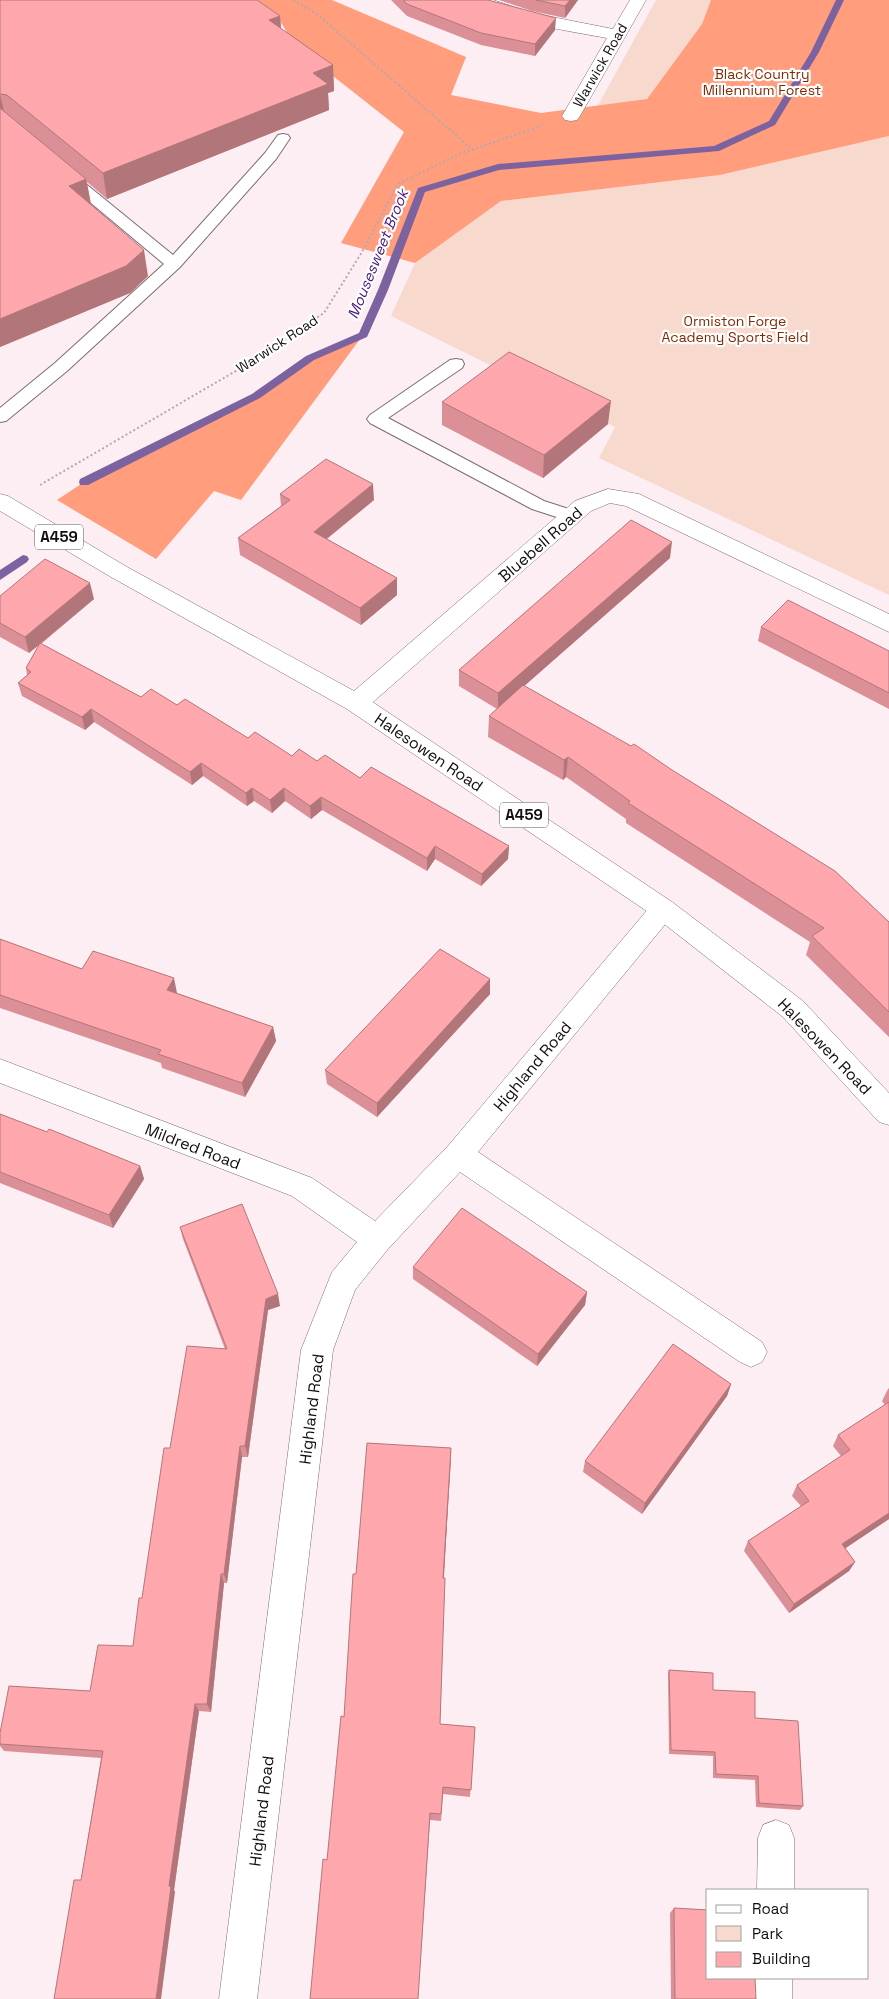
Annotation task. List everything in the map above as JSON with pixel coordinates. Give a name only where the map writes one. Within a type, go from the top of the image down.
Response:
[{"type":"street","points":[[480,0],[532,17],[618,35]]},
{"type":"street","name":"Warwick Road","points":[[570,116],[638,0]]},
{"type":"street","name":"Bluebell Road","points":[[356,703],[583,506],[608,496],[631,499],[889,624]]},
{"type":"street","name":"Halesowen Road","points":[[3,503],[119,572],[356,703],[663,908],[792,1008],[889,1113]]},
{"type":"street","name":"Highland Road","points":[[238,1999],[318,1350],[343,1282],[377,1239],[458,1155],[663,908]]},
{"type":"street","name":"Mildred Road","points":[[0,1071],[302,1187],[377,1239]]},
{"type":"street","points":[[458,1155],[751,1352]]},
{"type":"street","points":[[775,1889],[776,1838]]},
{"type":"street","points":[[773,1979],[773,1999]]},
{"type":"lane","points":[[0,418],[61,367],[174,264],[271,156],[283,138]]},
{"type":"lane","points":[[52,163],[174,264]]},
{"type":"lane","points":[[456,364],[376,419],[538,505],[572,516]]},
{"type":"path","points":[[293,0],[318,14],[473,150]]},
{"type":"path","name":"Warwick Road","points":[[3,503],[240,368],[324,313],[362,252],[398,184],[473,150],[570,116]]},
{"type":"green space","name":"Black Country Millennium Forest","points":[[257,0],[332,0],[466,57],[451,95],[541,113],[647,99],[702,24],[711,0],[889,0],[889,136],[720,175],[501,201],[415,263],[341,243],[404,132],[295,46],[276,14]]},
{"type":"green space","points":[[656,0],[711,0],[702,24],[647,99],[597,107]]},
{"type":"green space","name":"Ormiston Forge Academy Sports Field","points":[[889,136],[889,595],[599,458],[615,427],[391,316],[415,263],[501,201],[720,175]]},
{"type":"green space","points":[[363,335],[241,500],[214,491],[156,559],[57,500],[84,482],[256,396],[310,358]]},
{"type":"building","points":[[0,0],[257,0],[280,16],[269,20],[333,65],[313,73],[328,84],[103,173],[7,95],[0,94]]},
{"type":"building","points":[[403,0],[488,0],[556,18],[535,44],[481,33],[407,4]]},
{"type":"building","points":[[536,0],[570,0],[565,6]]},
{"type":"building","points":[[0,108],[86,179],[69,186],[144,250],[126,266],[0,319]]},
{"type":"building","points":[[509,352],[611,401],[544,455],[442,402]]},
{"type":"building","points":[[326,459],[373,484],[314,532],[397,578],[360,608],[238,538],[290,500],[280,494]]},
{"type":"building","points":[[631,520],[672,542],[498,693],[459,670]]},
{"type":"building","points":[[45,559],[90,583],[25,637],[0,623],[0,596]]},
{"type":"building","points":[[788,600],[889,651],[889,693],[761,627]]},
{"type":"building","points":[[40,643],[141,697],[151,689],[177,705],[185,699],[248,738],[255,732],[292,756],[299,749],[317,761],[325,755],[360,778],[371,767],[509,846],[482,874],[435,846],[427,858],[321,797],[310,806],[284,788],[270,800],[252,788],[246,793],[201,763],[190,772],[91,709],[82,717],[18,683],[31,672],[26,668]]},
{"type":"building","points":[[523,685],[631,746],[634,744],[672,770],[835,871],[889,922],[889,1012],[812,936],[824,928],[628,803],[630,801],[568,757],[564,760],[489,716]]},
{"type":"building","points":[[0,939],[82,969],[93,951],[174,978],[167,990],[273,1027],[242,1083],[158,1054],[161,1050],[0,995]]},
{"type":"building","points":[[440,949],[490,979],[377,1103],[325,1070]]},
{"type":"building","points":[[0,1114],[47,1132],[49,1129],[140,1166],[109,1215],[0,1172]]},
{"type":"building","points":[[242,1204],[278,1294],[266,1299],[245,1446],[240,1446],[224,1574],[221,1574],[207,1704],[195,1704],[169,1886],[171,1887],[156,1999],[54,1999],[74,1880],[81,1880],[103,1751],[0,1744],[0,1733],[9,1686],[90,1691],[98,1645],[133,1646],[164,1448],[170,1448],[187,1346],[227,1349],[180,1227]]},
{"type":"building","points":[[462,1208],[587,1292],[538,1354],[413,1267]]},
{"type":"building","points":[[673,1344],[731,1384],[645,1503],[585,1461]]},
{"type":"building","points":[[889,1402],[889,1513],[842,1544],[855,1562],[794,1604],[748,1541],[809,1501],[797,1485],[850,1450],[838,1435]]},
{"type":"building","points":[[367,1443],[451,1448],[443,1578],[445,1578],[440,1724],[475,1727],[471,1790],[443,1787],[441,1814],[430,1813],[418,1999],[310,1999],[323,1859],[327,1860],[341,1716],[344,1717],[353,1574],[356,1574]]},
{"type":"building","points":[[669,1670],[713,1673],[713,1690],[755,1692],[755,1718],[798,1721],[803,1806],[759,1803],[758,1776],[716,1774],[715,1752],[671,1750]]},
{"type":"building","points":[[674,1908],[706,1910],[706,1979],[755,1979],[756,1999],[675,1999]]},
{"type":"waterway","name":"Mousesweet Brook","points":[[84,482],[256,396],[310,358],[363,335],[383,290],[421,190],[498,167],[716,149],[772,123],[815,52],[840,0]]},
{"type":"waterway","name":"Mousesweet Brook","points":[[0,576],[23,559]]}]
